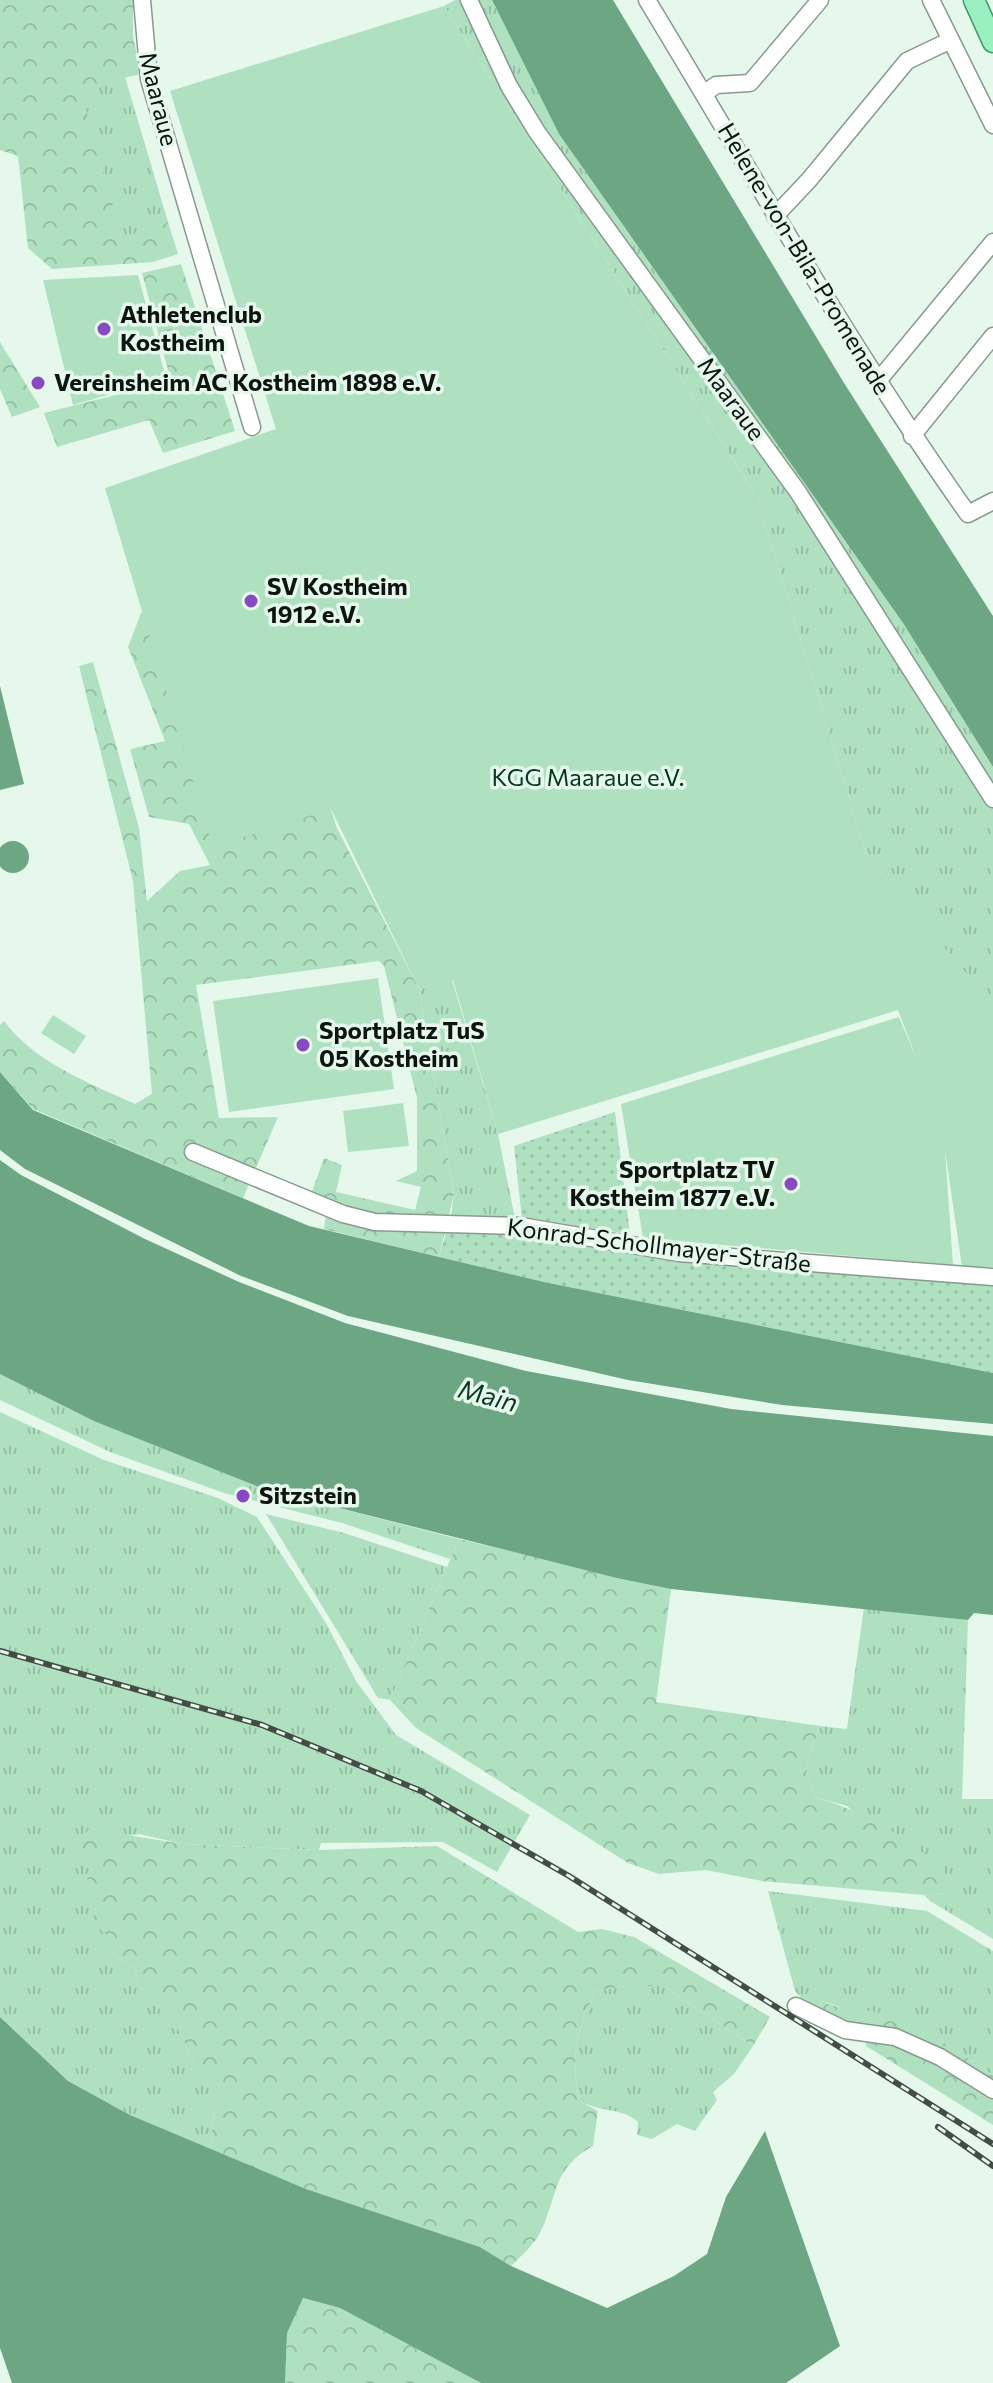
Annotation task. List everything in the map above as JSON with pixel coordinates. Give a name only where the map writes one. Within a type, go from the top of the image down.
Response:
[{"type":"main road","points":[[974,0],[993,42]]},
{"type":"street","name":"Maaraue","points":[[142,0],[149,79],[252,427]]},
{"type":"street","name":"Maaraue","points":[[469,0],[509,86],[537,132],[798,492],[993,799]]},
{"type":"street","name":"Helene-von-Bila-Promenade","points":[[647,0],[775,216],[912,436],[968,514],[993,501]]},
{"type":"street","points":[[704,94],[716,85],[750,83],[820,0]]},
{"type":"street","points":[[931,0],[993,125]]},
{"type":"street","points":[[775,216],[809,180],[907,61],[951,40]]},
{"type":"street","points":[[878,381],[993,242]]},
{"type":"street","points":[[912,436],[993,336]]},
{"type":"street","name":"Konrad-Schollmayer-Straße","points":[[193,1152],[343,1214],[375,1222],[521,1226],[679,1253],[993,1277]]},
{"type":"street","points":[[796,2006],[845,2030],[895,2037],[940,2057],[993,2090]]},
{"type":"green space","points":[[0,0],[133,0],[133,36],[141,74],[80,88],[122,238],[168,222],[178,254],[153,262],[52,269],[28,248],[18,156],[0,150]]},
{"type":"green space","points":[[455,0],[492,0],[559,134],[903,623],[993,767],[993,1006],[866,854],[757,497],[444,6]]},
{"type":"green space","name":"KGG Maaraue e.V.","points":[[444,6],[757,497],[866,854],[993,1005],[993,1267],[962,1267],[945,1150],[953,1265],[643,1238],[621,1104],[899,1017],[917,1060],[898,1010],[498,1134],[453,980],[419,989],[331,809],[213,847],[105,488],[276,429],[170,91]]},
{"type":"green space","points":[[125,77],[168,222],[122,239],[79,88]]},
{"type":"green space","points":[[181,264],[235,431],[163,453],[149,420],[57,447],[44,413],[171,381],[142,273]]},
{"type":"green space","name":"Athletenclub Kostheim","points":[[138,275],[166,378],[73,405],[43,280]]},
{"type":"green space","points":[[0,342],[40,407],[12,417],[0,389]]},
{"type":"green space","points":[[166,606],[328,800],[336,826],[419,989],[454,1194],[439,1257],[324,1229],[327,1205],[311,1194],[324,1158],[342,1165],[336,1192],[415,1210],[421,1187],[396,1181],[417,1171],[417,1098],[384,966],[379,961],[196,985],[219,1118],[278,1117],[243,1198],[33,1109],[0,1072],[0,1025],[4,1021],[31,1048],[81,1079],[135,1104],[152,1094],[133,881],[79,666],[93,662],[139,828],[147,901],[180,871],[210,865],[189,824],[149,817],[130,749],[165,741],[128,647],[141,613]]},
{"type":"green space","name":"Sportplatz TuS 05 Kostheim","points":[[378,978],[394,1089],[229,1112],[213,1001]]},
{"type":"green space","points":[[452,980],[498,1134],[515,1219],[451,1216],[454,1194],[419,989]]},
{"type":"green space","points":[[53,1015],[86,1036],[74,1054],[41,1033]]},
{"type":"green space","points":[[403,1103],[409,1146],[348,1152],[343,1111]]},
{"type":"green space","points":[[615,1112],[630,1234],[522,1219],[514,1146]]},
{"type":"green space","points":[[448,1226],[993,1277],[993,1373],[544,1282],[439,1257]]},
{"type":"green space","points":[[0,1374],[264,1489],[459,1539],[450,1559],[342,1523],[224,1493],[110,1452],[0,1400]]},
{"type":"green space","points":[[0,1412],[104,1460],[218,1498],[257,1517],[326,1623],[356,1681],[396,1735],[530,1815],[497,1872],[443,1842],[321,1843],[319,1850],[183,1844],[139,1834],[69,1846],[93,1872],[96,1903],[110,1936],[110,1952],[134,1968],[144,1996],[173,2019],[193,2060],[227,2095],[214,2111],[210,2150],[130,2115],[68,2081],[0,2017]]},
{"type":"green space","points":[[266,1514],[344,1533],[447,1567],[390,1700],[378,1698]]},
{"type":"green space","points":[[459,1539],[671,1589],[656,1702],[820,1726],[806,1767],[814,1797],[853,1811],[891,1830],[926,1855],[955,1884],[945,1893],[924,1895],[762,1881],[706,1870],[659,1874],[628,1863],[416,1728],[390,1700]]},
{"type":"green space","points":[[864,1607],[968,1620],[962,1799],[993,1799],[993,1939],[930,1901],[924,1895],[945,1893],[847,1806],[814,1797],[806,1767],[820,1726],[847,1729]]},
{"type":"green space","points":[[90,1829],[183,1844],[319,1850],[437,1846],[578,1932],[602,1929],[634,1937],[770,2017],[753,2046],[663,1986],[626,1986],[596,1991],[579,2032],[575,2057],[579,2101],[598,2111],[593,2146],[563,2173],[540,2233],[511,2266],[480,2247],[306,2189],[210,2150],[214,2111],[227,2095],[193,2060],[173,2019],[144,1996],[134,1968],[110,1952],[110,1936],[93,1925],[96,1903],[80,1891],[92,1871],[69,1846]]},
{"type":"green space","points":[[768,1891],[927,1911],[993,1951],[993,2075],[941,2041],[822,2001],[816,2011],[812,2010],[795,1991]]},
{"type":"green space","points":[[626,1986],[663,1986],[753,2046],[734,2074],[713,2092],[717,2100],[695,2131],[677,2124],[652,2139],[637,2135],[638,2122],[632,2117],[579,2101],[575,2057],[583,2020],[596,1991]]},
{"type":"green space","points":[[822,2001],[875,2012],[912,2025],[993,2075],[993,2125],[866,2046],[866,2036],[816,2011]]},
{"type":"green space","points":[[302,2298],[340,2308],[481,2383],[285,2383],[287,2333]]},
{"type":"water","points":[[492,0],[613,0],[844,383],[993,616],[993,767],[903,623],[559,134]]},
{"type":"water","points":[[0,686],[24,784],[0,790]]},
{"type":"water","points":[[13,841],[24,846],[29,857],[24,868],[13,873],[2,868],[-3,857],[2,846]]},
{"type":"water","points":[[0,1072],[33,1110],[309,1226],[544,1282],[993,1373],[993,1424],[782,1405],[628,1380],[348,1316],[241,1276],[25,1169],[0,1150]]},
{"type":"water","name":"Main","points":[[0,1160],[21,1175],[145,1239],[239,1282],[345,1323],[526,1371],[731,1409],[993,1436],[993,1615],[974,1613],[968,1620],[671,1589],[617,1578],[264,1489],[94,1421],[0,1374]]},
{"type":"water","points":[[0,2017],[68,2081],[130,2115],[306,2189],[480,2247],[511,2266],[607,2308],[674,2276],[707,2254],[726,2197],[765,2131],[840,2346],[786,2383],[481,2383],[340,2308],[303,2298],[287,2333],[285,2383],[12,2383],[0,2348]]},
{"type":"railway","points":[[0,1651],[262,1725],[421,1791],[569,1876],[993,2144]]},
{"type":"railway","points":[[938,2127],[993,2166]]},
{"type":"place","name":"Athletenclub Kostheim","points":[[104,329]]},
{"type":"place","name":"Vereinsheim AC Kostheim 1898 e.V.","points":[[38,383]]},
{"type":"place","name":"SV Kostheim 1912 e.V.","points":[[251,601]]},
{"type":"place","name":"Sportplatz TuS 05 Kostheim","points":[[303,1045]]},
{"type":"place","name":"Sportplatz TV Kostheim 1877 e.V.","points":[[791,1184]]},
{"type":"place","name":"Sitzstein","points":[[243,1496]]}]
